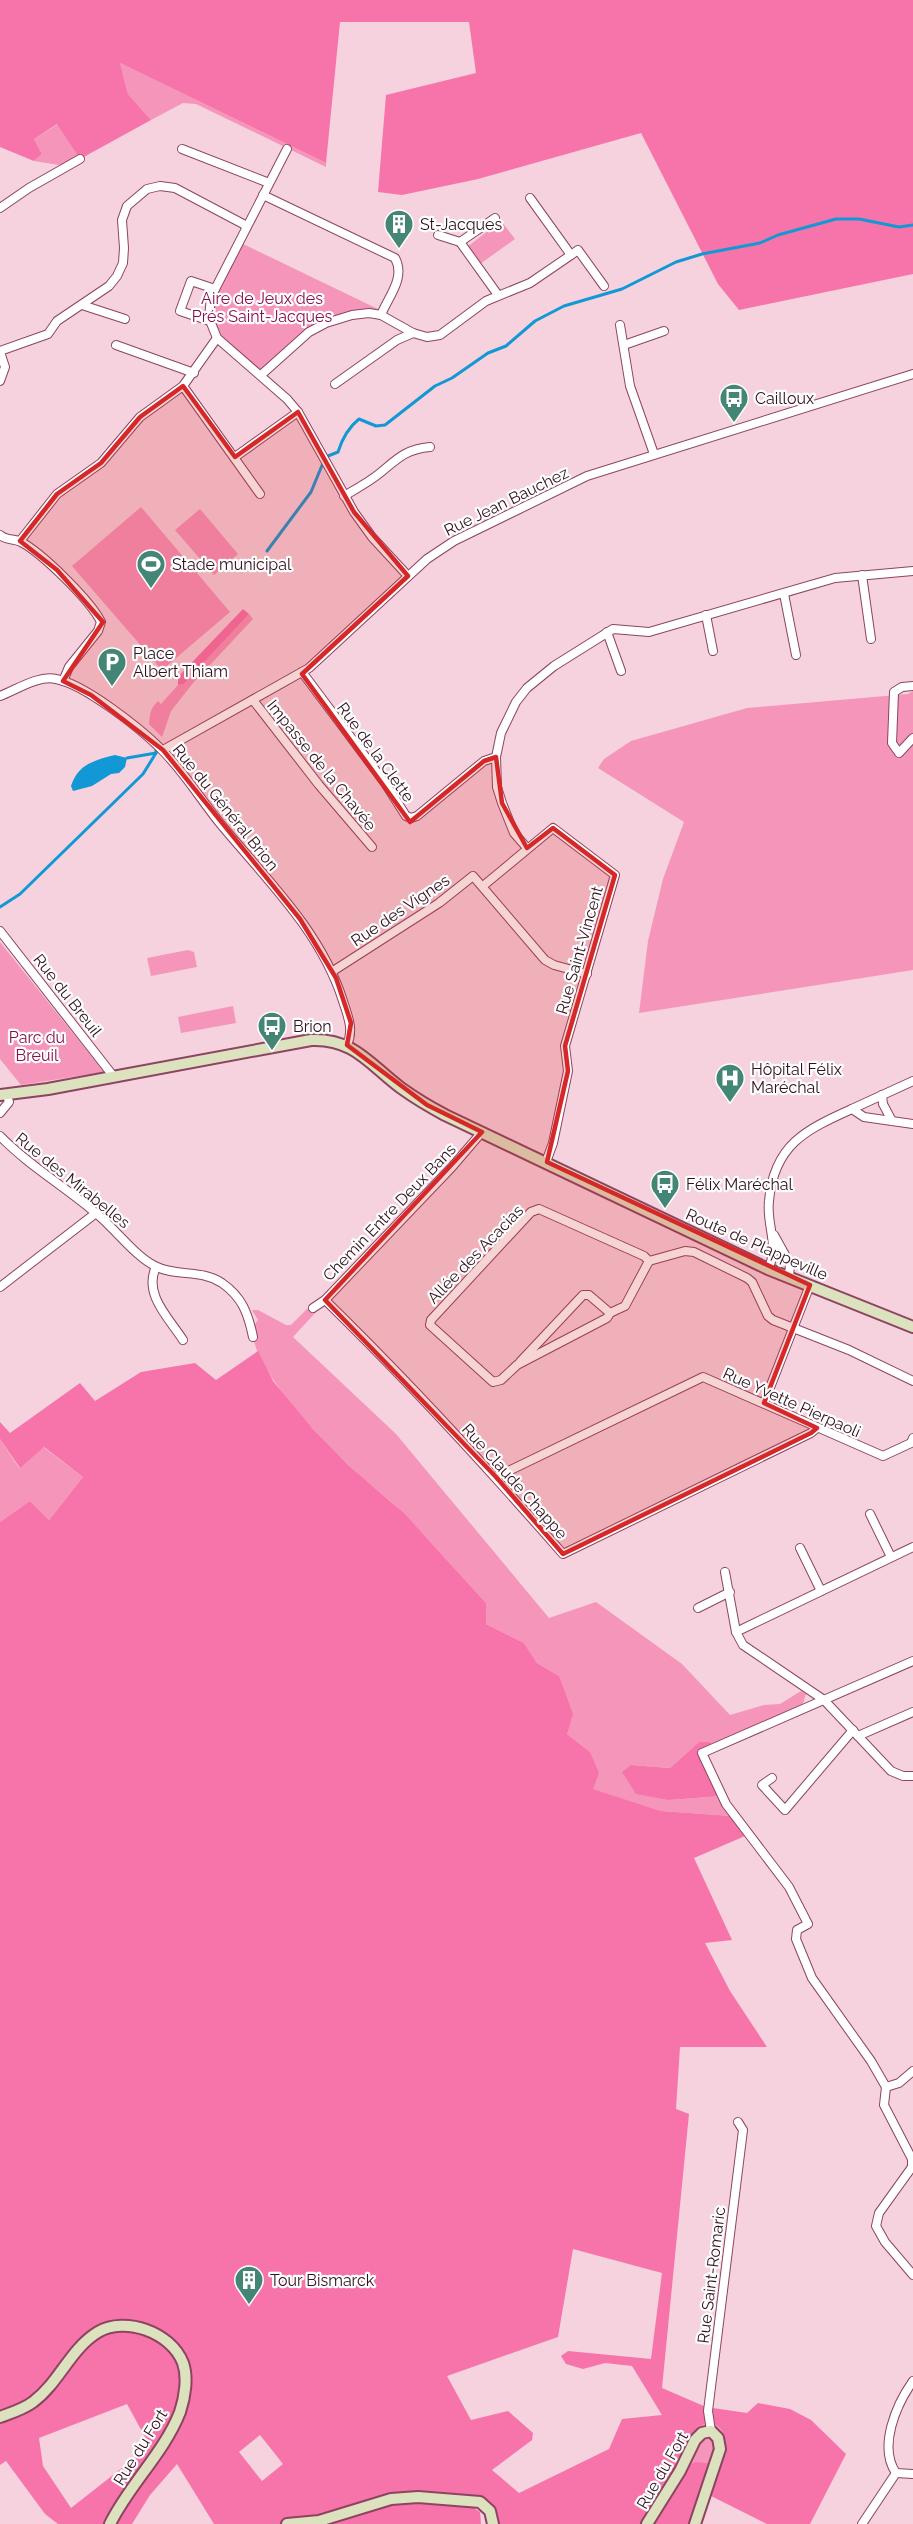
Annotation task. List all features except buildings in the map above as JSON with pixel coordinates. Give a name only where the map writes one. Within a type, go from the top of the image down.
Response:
[{"type":"street","points":[[182,149],[269,183]]},
{"type":"street","points":[[287,149],[214,289],[209,304],[210,321],[217,338],[261,375],[298,412],[344,496],[372,537],[408,576]]},
{"type":"street","points":[[0,208],[29,188],[80,159]]},
{"type":"street","points":[[0,381],[5,367],[0,351],[48,334],[57,321],[109,286],[117,276],[123,263],[122,220],[127,206],[147,189],[160,186],[175,188],[247,226]]},
{"type":"street","points":[[263,195],[395,258],[399,265],[398,280],[381,315]]},
{"type":"street","points":[[530,198],[571,255]]},
{"type":"street","points":[[460,242],[495,218]]},
{"type":"street","points":[[438,235],[460,242],[498,295]]},
{"type":"street","points":[[261,375],[302,337],[326,323],[352,315],[369,313],[381,315],[413,333],[427,337],[440,335],[474,309],[498,295],[530,283],[578,250],[604,286]]},
{"type":"street","points":[[210,321],[180,311],[191,281],[214,289]]},
{"type":"street","points":[[82,305],[125,319]]},
{"type":"street","points":[[620,325],[630,386],[654,454]]},
{"type":"street","points":[[624,345],[664,331]]},
{"type":"street","points":[[335,384],[397,340],[413,333]]},
{"type":"street","points":[[20,541],[57,494],[101,463],[140,417],[183,386],[217,338]]},
{"type":"street","points":[[116,345],[194,373]]},
{"type":"street","name":"Rue Jean Bauchez","points":[[163,750],[302,672],[441,548],[538,499],[587,476],[913,374]]},
{"type":"street","points":[[183,386],[260,494]]},
{"type":"street","points":[[235,458],[298,412]]},
{"type":"street","points":[[344,496],[381,473],[390,462],[415,449],[430,447]]},
{"type":"street","points":[[0,535],[5,540],[20,541],[57,570],[101,622],[98,631],[69,667],[63,681]]},
{"type":"street","points":[[527,848],[514,833],[502,802],[497,787],[496,758],[507,717],[527,688],[554,666],[617,628],[649,632],[835,578],[913,571]]},
{"type":"street","points":[[861,575],[871,639]]},
{"type":"street","points":[[784,594],[796,655]]},
{"type":"street","points":[[706,615],[713,651]]},
{"type":"street","points":[[607,632],[621,671]]},
{"type":"street","name":"Rue de la Clette","points":[[302,672],[385,783],[406,816],[411,818],[417,816],[484,761],[496,758]]},
{"type":"street","name":"Rue du Général Brion","points":[[0,696],[46,678],[63,681],[91,695],[163,750],[300,919],[333,971],[351,1023],[347,1045]]},
{"type":"street","points":[[911,742],[899,753],[892,743],[893,702],[894,692],[902,687],[913,686]]},
{"type":"street","name":"Impasse de la Chavée","points":[[253,700],[319,785],[372,847]]},
{"type":"street","name":"Rue Saint-Vincent","points":[[483,886],[553,828],[615,875],[566,1046],[568,1071],[553,1143],[546,1162]]},
{"type":"street","name":"Rue des Vignes","points":[[333,971],[439,903],[473,876],[483,886]]},
{"type":"street","points":[[483,886],[545,960],[554,965],[587,974]]},
{"type":"street","name":"Rue du Breuil","points":[[0,931],[114,1077]]},
{"type":"street","points":[[0,1113],[9,1102],[4,1095],[311,1040],[335,1041],[347,1045]]},
{"type":"street","name":"Route de Plappeville","points":[[347,1045],[427,1105],[768,1269],[913,1327]]},
{"type":"street","points":[[789,1277],[790,1264],[773,1234],[768,1218],[772,1182],[790,1145],[802,1134],[822,1122],[913,1081]]},
{"type":"street","points":[[882,1095],[883,1104],[892,1121]]},
{"type":"street","points":[[852,1108],[864,1116],[913,1124]]},
{"type":"street","name":"Chemin Entre Deux Bans","points":[[313,1308],[325,1300],[452,1167],[482,1132]]},
{"type":"street","name":"Rue des Mirabelles","points":[[0,1136],[18,1155],[96,1213],[156,1267]]},
{"type":"street","name":"Allée des Acacias","points":[[517,1365],[608,1318],[610,1313],[625,1306],[649,1261],[547,1211],[539,1209],[531,1212],[430,1322],[431,1327],[494,1382],[501,1380],[517,1365],[583,1295],[590,1295],[610,1313]]},
{"type":"street","points":[[0,1287],[96,1213]]},
{"type":"street","points":[[768,1269],[773,1255],[773,1234]]},
{"type":"street","points":[[649,1261],[685,1251],[694,1252],[752,1282],[768,1316],[849,1350],[913,1381]]},
{"type":"street","points":[[183,1340],[155,1298],[151,1282],[156,1267],[210,1276],[230,1289],[244,1305],[253,1337]]},
{"type":"street","points":[[764,1403],[810,1285]]},
{"type":"street","name":"Rue Claude Chappe","points":[[325,1300],[369,1342],[496,1477],[563,1554],[747,1465],[817,1428]]},
{"type":"street","name":"Rue Yvette Pierpaoli","points":[[496,1477],[703,1377],[883,1456],[911,1443],[913,1438]]},
{"type":"street","points":[[870,1514],[891,1557]]},
{"type":"street","points":[[736,1632],[913,1547]]},
{"type":"street","points":[[800,1548],[821,1591]]},
{"type":"street","points":[[725,1572],[736,1632],[743,1645],[824,1700],[891,1771],[903,1776],[913,1776]]},
{"type":"street","points":[[698,1608],[730,1592]]},
{"type":"street","points":[[913,1661],[702,1753],[726,1804],[789,1887],[808,1924],[798,1930],[796,1939],[812,1978],[871,2061],[886,2087],[884,2105],[912,2159],[912,2168],[879,2213],[876,2226],[885,2242],[913,2274]]},
{"type":"street","points":[[772,1778],[762,1785],[785,1810],[856,1733],[913,1712]]},
{"type":"street","points":[[886,2087],[899,2083],[913,2072]]},
{"type":"street","name":"Rue Saint-Romaric","points":[[711,2431],[708,2411],[742,2130],[738,2122]]},
{"type":"street","name":"Rue du Fort","points":[[0,2418],[31,2404],[82,2344],[106,2328],[124,2326],[150,2331],[169,2344],[183,2362],[185,2373],[184,2393],[179,2412],[166,2438],[110,2524]]},
{"type":"street","points":[[896,2473],[889,2463],[887,2453],[898,2406],[913,2381]]},
{"type":"street","name":"Rue du Fort","points":[[647,2524],[680,2471],[695,2440],[702,2433],[711,2431],[718,2438],[720,2449],[695,2524]]},
{"type":"street","points":[[896,2473],[913,2474]]},
{"type":"street","points":[[862,2524],[896,2473]]},
{"type":"street","points":[[287,2524],[320,2521],[391,2499],[418,2497],[480,2502],[490,2511],[493,2524]]},
{"type":"highlighted area","points":[[183,386],[235,457],[298,412],[354,512],[408,576],[302,674],[410,822],[484,761],[496,757],[502,803],[527,848],[553,828],[615,875],[565,1046],[568,1071],[547,1162],[810,1285],[764,1403],[817,1428],[811,1433],[563,1554],[496,1477],[325,1300],[482,1132],[427,1105],[347,1045],[351,1023],[336,978],[300,919],[163,750],[91,695],[63,681],[103,622],[57,570],[20,541],[57,494],[101,463],[140,417]]},
{"type":"green space","points":[[120,63],[326,163],[326,167],[196,104],[183,103],[151,120],[128,94]]},
{"type":"green space","points":[[58,124],[80,159],[59,165],[34,161],[42,154],[34,139]]},
{"type":"green space","points":[[501,221],[515,239],[480,264],[467,247]]},
{"type":"green space","name":"Aire de Jeux des Prés Saint-Jacques","points":[[239,242],[382,311],[326,323],[261,375],[217,338],[209,312]]},
{"type":"green space","name":"Stade municipal","points":[[141,507],[230,612],[162,670],[72,566]]},
{"type":"green space","points":[[200,509],[238,554],[214,575],[175,530]]},
{"type":"green space","points":[[249,614],[253,619],[193,683],[171,711],[162,737],[149,724],[153,706],[158,701],[161,704],[178,685],[184,684]]},
{"type":"green space","points":[[913,691],[913,970],[639,1013],[648,941],[663,879],[684,822],[598,768],[604,759],[631,741],[747,708],[908,694]]},
{"type":"green space","name":"Parc du Breuil","points":[[0,942],[104,1072],[21,1085],[0,1059]]},
{"type":"green space","points":[[188,950],[194,952],[197,967],[151,976],[147,958]]},
{"type":"green space","points":[[233,1006],[236,1023],[181,1033],[178,1017]]},
{"type":"green space","points":[[310,1306],[316,1312],[293,1337],[396,1434],[549,1618],[596,1602],[682,1664],[730,1715],[764,1705],[780,1704],[801,1691],[806,1694],[801,1710],[713,1748],[699,1742],[670,1768],[631,1765],[669,1800],[722,1796],[732,1816],[661,1811],[592,1789],[590,1752],[567,1734],[559,1676],[537,1663],[524,1643],[486,1624],[486,1603],[405,1515],[320,1437],[284,1395],[269,1373],[258,1352],[253,1334],[258,1320],[252,1310],[258,1310],[286,1325],[291,1325]]},
{"type":"green space","points":[[0,1439],[19,1468],[43,1447],[83,1477],[49,1520],[30,1501],[0,1522]]},
{"type":"green space","points":[[709,2422],[721,2429],[723,2434],[716,2465],[680,2471],[697,2428],[702,2423]]},
{"type":"shaded area","points":[[0,0],[913,0],[913,274],[739,310],[718,284],[641,133],[478,179],[402,195],[378,192],[386,95],[476,73],[469,22],[340,22],[326,163],[120,63],[128,94],[151,120],[80,159],[57,124],[34,139],[42,154],[34,161],[0,147]]},
{"type":"shaded area","points":[[243,609],[249,614],[184,684],[178,685],[178,677]]},
{"type":"shaded area","points":[[258,1351],[273,1381],[313,1429],[348,1465],[404,1513],[486,1603],[486,1624],[524,1643],[537,1663],[559,1676],[573,1714],[567,1734],[590,1752],[599,1773],[593,1789],[661,1811],[732,1816],[745,1836],[694,1858],[732,1940],[705,1943],[730,1991],[767,2047],[680,2047],[676,2109],[689,2114],[662,2388],[706,2407],[747,2413],[758,2403],[790,2409],[811,2420],[846,2454],[810,2524],[767,2524],[707,2494],[695,2524],[499,2524],[499,2519],[486,2506],[462,2500],[480,2512],[481,2524],[214,2524],[177,2464],[150,2495],[132,2524],[58,2524],[45,2514],[6,2461],[0,2465],[0,1522],[30,1501],[49,1520],[83,1477],[44,1447],[20,1468],[0,1439],[0,1422],[10,1433],[80,1383],[95,1401],[141,1372],[195,1363],[216,1380]],"holes":[[[573,2249],[662,2273],[651,2359],[568,2351],[561,2356],[566,2364],[583,2369],[605,2363],[632,2366],[662,2415],[622,2419],[609,2449],[519,2493],[492,2470],[532,2440],[533,2433],[508,2411],[471,2420],[447,2376],[558,2337]],[[127,2404],[150,2446],[71,2508],[43,2466],[39,2438]],[[709,2422],[716,2425],[723,2434],[716,2464],[695,2462],[680,2470],[690,2442],[703,2424]],[[260,2435],[283,2464],[262,2481],[239,2452]]]},
{"type":"shaded area","points":[[699,1742],[710,1742],[713,1748],[703,1752],[722,1796],[669,1800],[636,1794],[622,1772],[631,1765],[670,1768]]},
{"type":"water","points":[[115,755],[127,758],[125,767],[119,773],[111,774],[92,786],[73,791],[71,786],[74,779],[83,768],[94,761]]},
{"type":"waterway","points":[[328,456],[338,452],[346,434],[359,419],[376,426],[385,425],[435,386],[452,378],[488,353],[506,346],[535,321],[564,306],[622,289],[676,262],[702,254],[760,243],[778,235],[836,219],[859,219],[899,227],[913,225]]},
{"type":"waterway","points":[[267,551],[311,492],[323,463]]},
{"type":"waterway","points":[[127,758],[156,753],[156,748]]},
{"type":"waterway","points":[[0,907],[20,894],[143,774],[156,753]]},
{"type":"place","name":"St-Jacques","points":[[399,250]]},
{"type":"place","name":"Cailloux","points":[[734,424]]},
{"type":"place","name":"Stade municipal","points":[[151,590]]},
{"type":"place","name":"Place Albert Thiam","points":[[112,688]]},
{"type":"place","name":"Brion","points":[[272,1052]]},
{"type":"place","name":"Hôpital Félix Maréchal","points":[[730,1104]]},
{"type":"place","name":"Félix Maréchal","points":[[665,1210]]},
{"type":"place","name":"Tour Bismarck","points":[[249,2306]]}]
